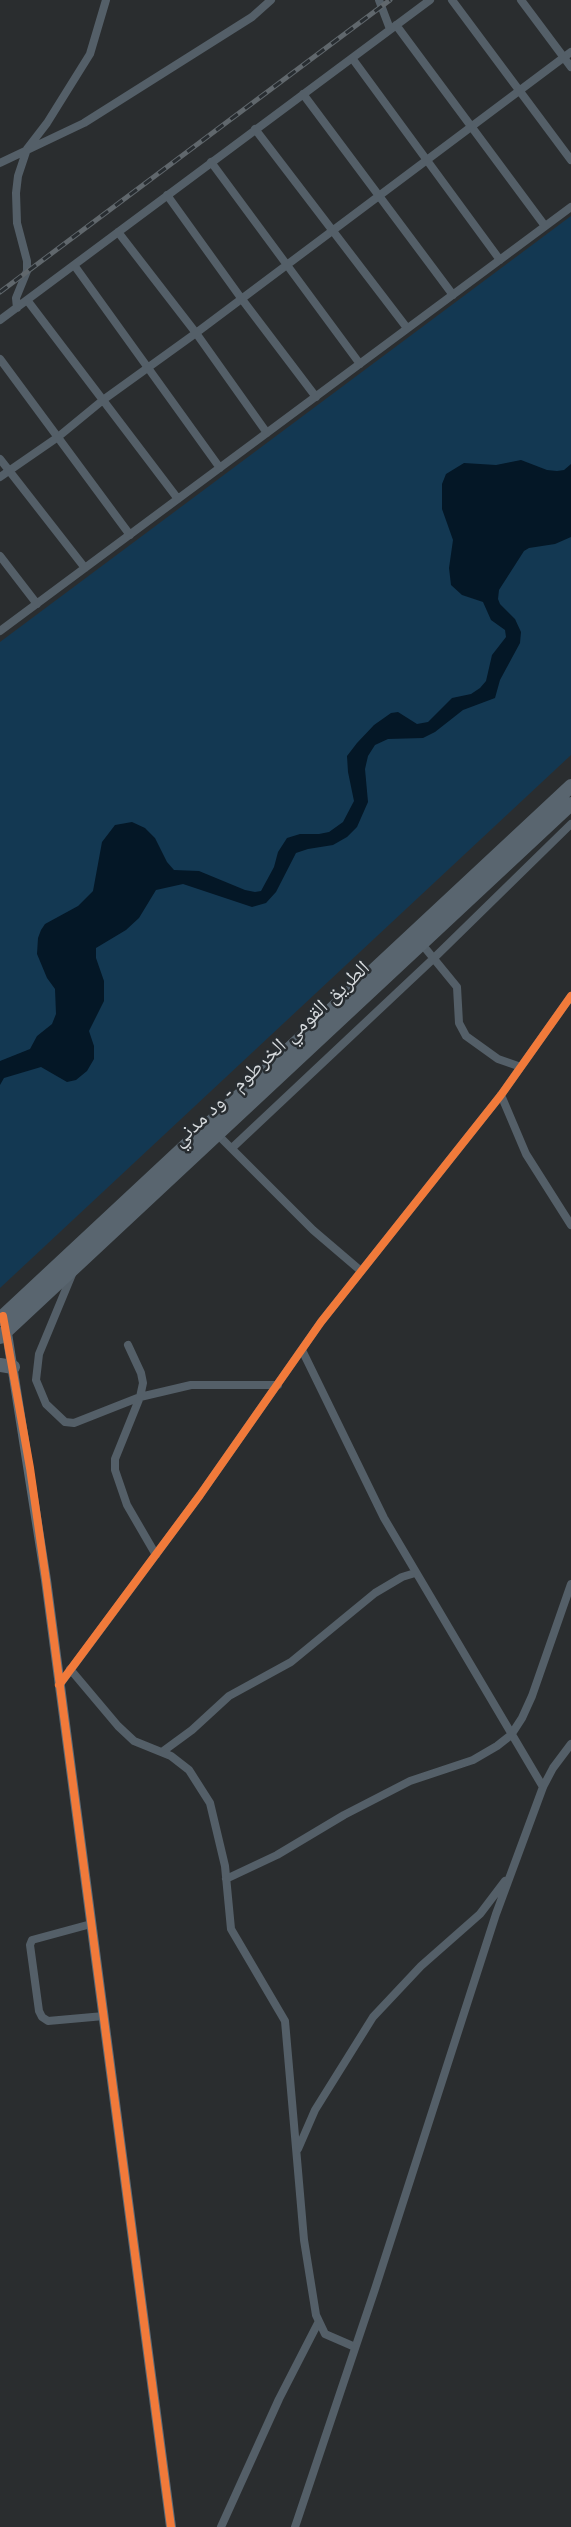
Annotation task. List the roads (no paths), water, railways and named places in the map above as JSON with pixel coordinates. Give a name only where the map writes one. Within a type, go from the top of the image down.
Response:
[{"type":"highway","name":"الطريق القومي الخرطوم - ود مدني","points":[[3,1326],[571,786]]},
{"type":"highway","name":"الطريق القومي الخرطوم - ود مدني","points":[[3,1326],[76,1265],[571,804]]},
{"type":"street","points":[[17,308],[16,298],[27,271],[27,261],[17,223],[16,193],[27,149],[90,54],[106,0]]},
{"type":"street","points":[[0,163],[84,123],[252,17],[271,0]]},
{"type":"street","points":[[379,0],[393,27],[473,126],[545,226]]},
{"type":"street","points":[[0,320],[430,0]]},
{"type":"street","points":[[452,0],[571,160]]},
{"type":"street","points":[[521,0],[571,68]]},
{"type":"street","points":[[0,477],[58,437],[103,399],[196,333],[571,52]]},
{"type":"street","points":[[352,58],[500,260]]},
{"type":"street","points":[[303,94],[453,295]]},
{"type":"street","points":[[255,129],[407,328]]},
{"type":"street","points":[[211,162],[360,364]]},
{"type":"street","points":[[167,195],[316,397]]},
{"type":"street","points":[[0,631],[571,207]]},
{"type":"street","points":[[118,232],[196,333],[267,433]]},
{"type":"street","points":[[74,265],[219,468]]},
{"type":"street","points":[[27,300],[178,499]]},
{"type":"street","points":[[0,359],[130,535]]},
{"type":"street","points":[[0,459],[85,568]]},
{"type":"street","points":[[0,556],[37,604]]},
{"type":"street","points":[[232,1148],[433,959],[571,824]]},
{"type":"street","points":[[421,943],[457,987],[459,1023],[466,1036],[489,1054],[521,1067]]},
{"type":"street","points":[[59,1685],[156,1555],[302,1350],[501,1095],[571,996]]},
{"type":"street","points":[[501,1095],[526,1154],[571,1225]]},
{"type":"street","points":[[217,1134],[313,1230],[362,1271]]},
{"type":"street","points":[[76,1265],[39,1353],[36,1380],[39,1392],[46,1404],[60,1419],[69,1423],[79,1422],[140,1397],[191,1385],[278,1385]]},
{"type":"street","points":[[3,1326],[6,1366],[30,1468],[171,2527]]},
{"type":"street","points":[[128,1345],[141,1372],[143,1383],[140,1397],[115,1459],[115,1470],[127,1504],[156,1555]]},
{"type":"street","points":[[302,1350],[384,1518],[510,1735],[543,1787]]},
{"type":"street","points":[[162,1752],[192,1731],[239,1688],[291,1662],[375,1593],[402,1577],[415,1573]]},
{"type":"street","points":[[226,1879],[277,1855],[344,1815],[410,1781],[480,1756],[510,1735],[522,1718],[532,1696],[571,1584]]},
{"type":"street","points":[[70,1669],[110,1717],[134,1741],[162,1752],[189,1770],[210,1803],[226,1879],[231,1929],[285,2021],[304,2240],[318,2323],[326,2334],[355,2347]]},
{"type":"street","points":[[295,2527],[510,1874],[543,1787],[553,1768],[571,1744]]},
{"type":"street","points":[[298,2151],[315,2110],[373,2017],[421,1966],[480,1914],[510,1874]]},
{"type":"street","points":[[92,1924],[32,1940],[30,1945],[39,2011],[42,2018],[48,2021],[104,2016]]},
{"type":"street","points":[[220,2527],[279,2399],[318,2323]]},
{"type":"railway","points":[[0,292],[390,0]]}]
